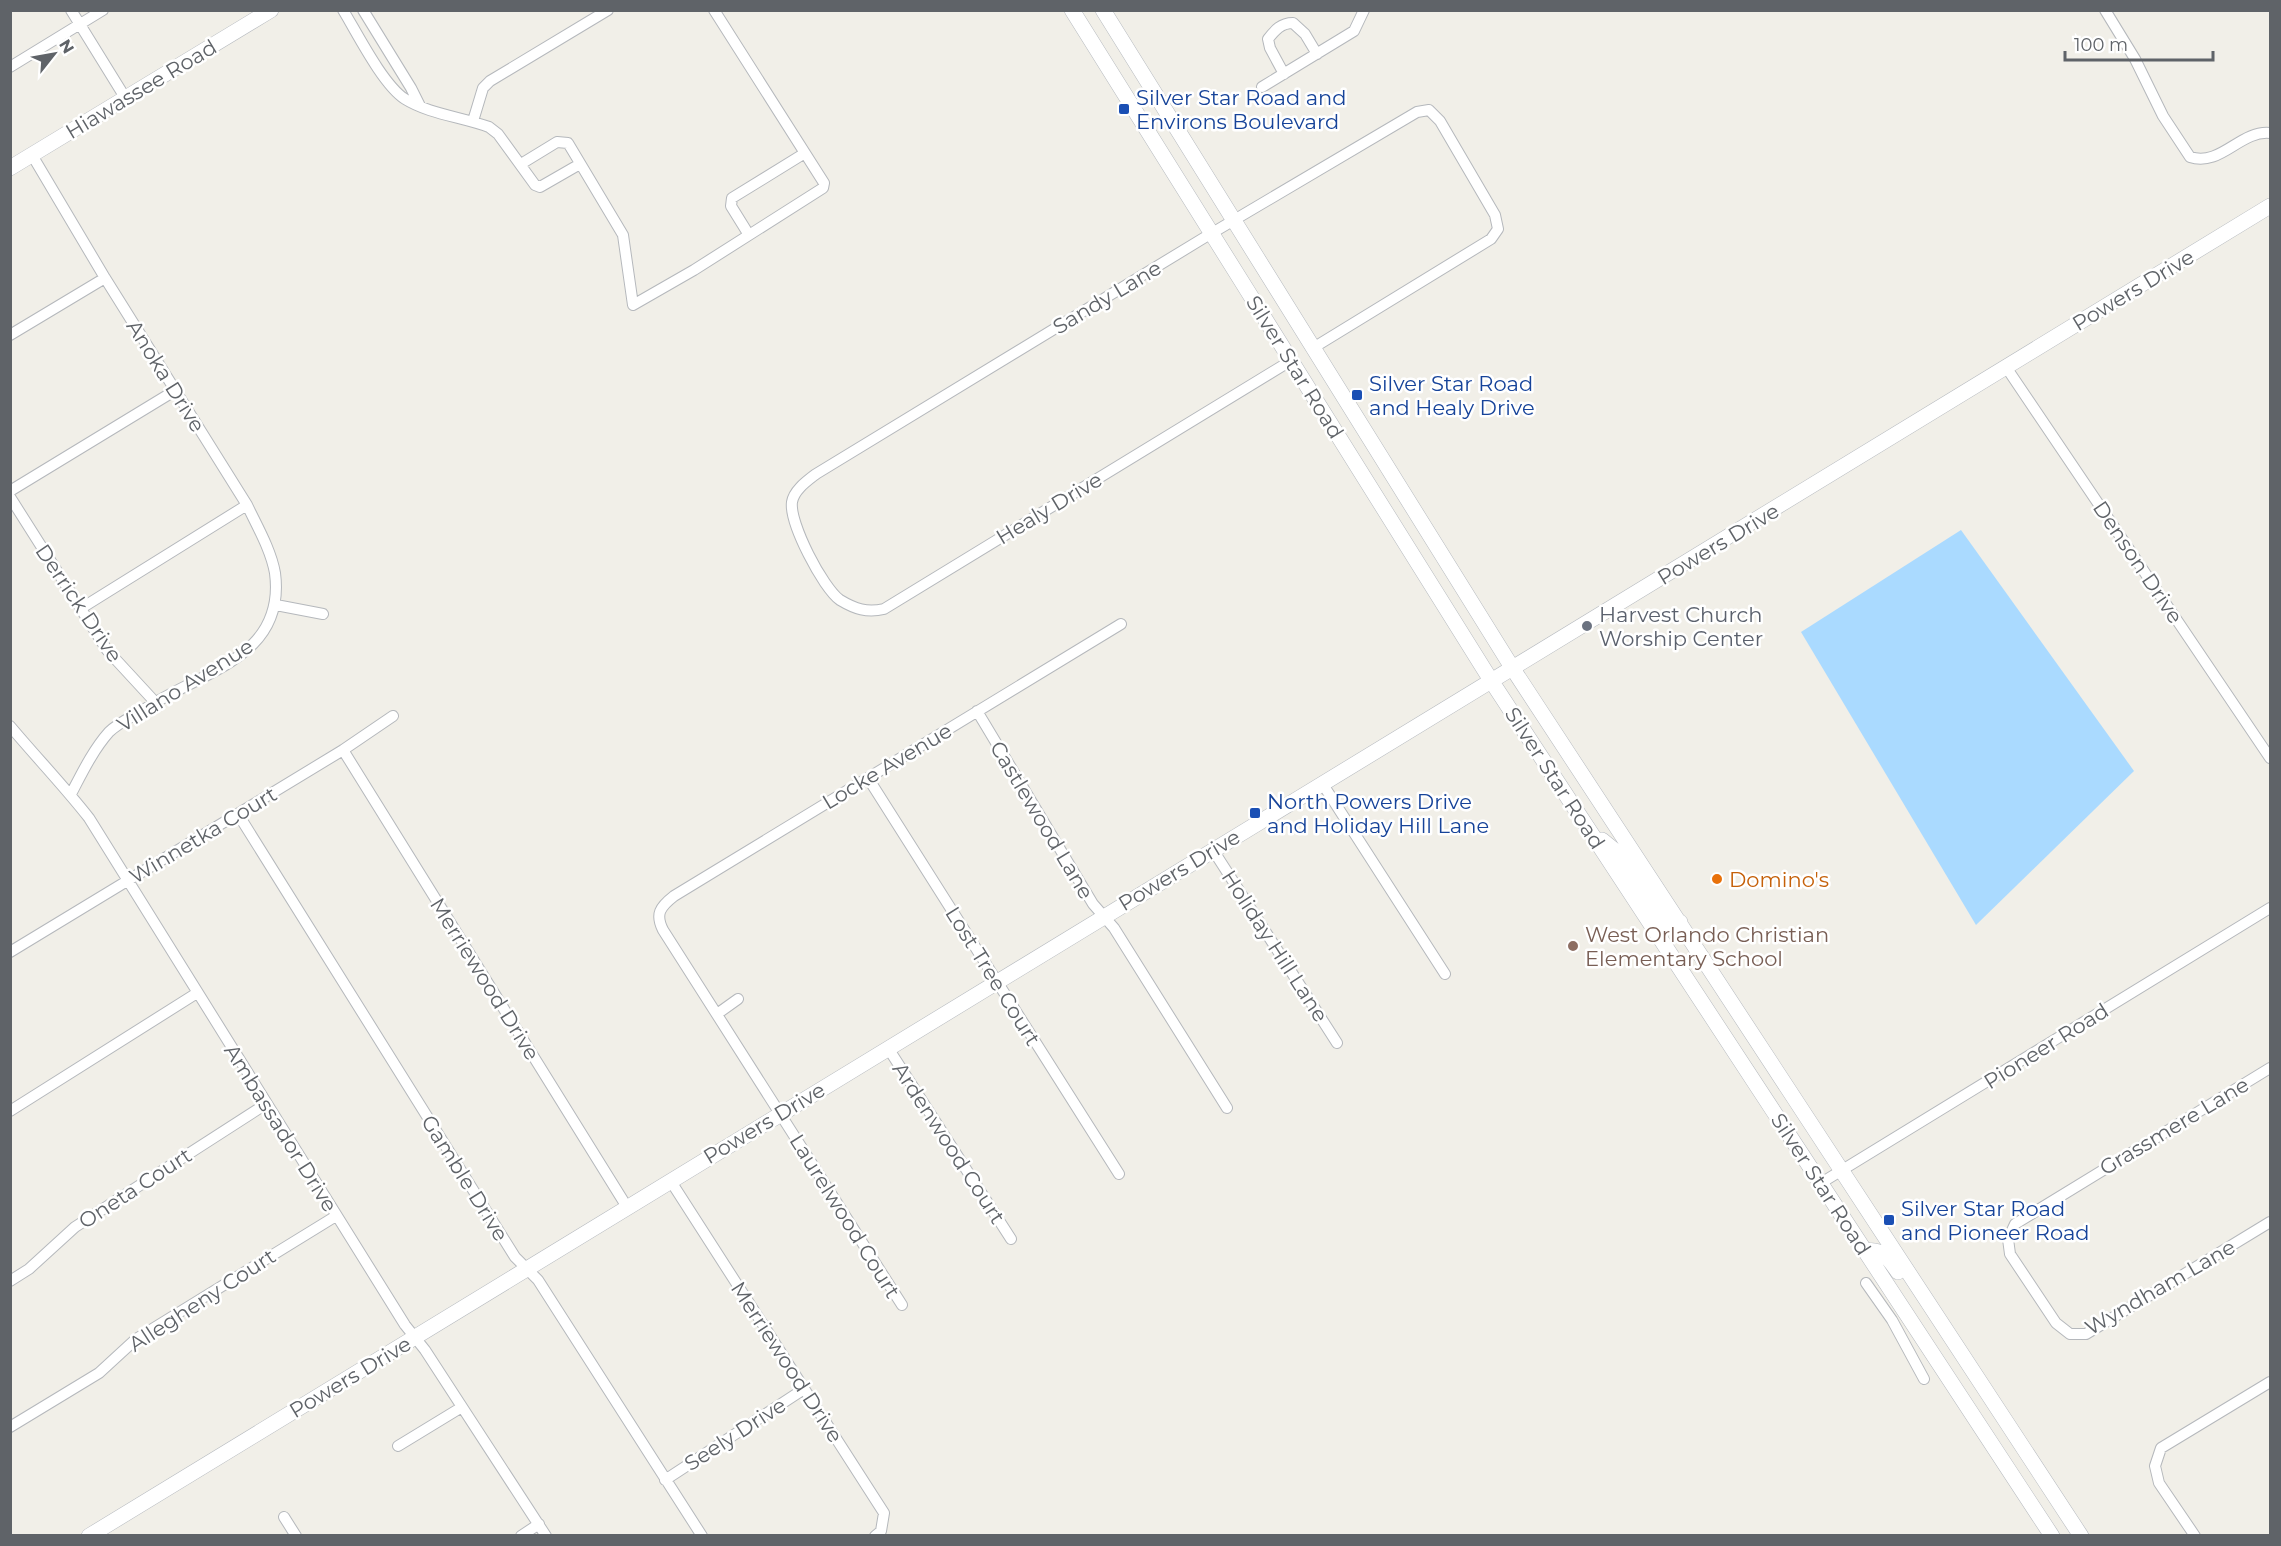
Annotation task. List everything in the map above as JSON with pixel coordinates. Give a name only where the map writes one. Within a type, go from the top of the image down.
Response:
[{"type":"main road","name":"Hiawassee Road","points":[[10,168],[271,10]]},
{"type":"main road","name":"Silver Star Road","points":[[1072,10],[1492,682],[2052,1536]]},
{"type":"main road","name":"Silver Star Road","points":[[1103,10],[1513,669],[2081,1536]]},
{"type":"main road","name":"Powers Drive","points":[[89,1536],[996,981],[1492,682],[2271,206]]},
{"type":"main road","points":[[1588,829],[1618,853],[1660,919],[1669,924],[1680,922]]},
{"type":"main road","points":[[1865,1251],[1875,1250],[1890,1260],[1936,1330],[1964,1356]]},
{"type":"street","points":[[71,10],[126,99]]},
{"type":"street","points":[[10,67],[103,10]]},
{"type":"street","points":[[343,10],[388,83],[403,98],[420,106],[473,121],[498,134],[535,184],[540,187],[580,164]]},
{"type":"street","points":[[363,10],[420,106]]},
{"type":"street","points":[[473,121],[483,88],[490,81],[608,10]]},
{"type":"street","points":[[521,164],[557,142],[568,143],[623,235],[633,305],[823,188],[824,183],[714,10]]},
{"type":"street","points":[[1263,87],[1354,31],[1364,10]]},
{"type":"street","points":[[2105,10],[2135,59],[2163,116],[2190,157],[2208,160],[2253,134],[2271,133]]},
{"type":"street","points":[[1284,74],[1270,48],[1268,39],[1277,28],[1286,23],[1293,23],[1305,34],[1317,54]]},
{"type":"street","name":"Sandy Lane","points":[[815,564],[801,540],[793,518],[792,500],[801,486],[826,468],[1211,233],[1417,112],[1429,110],[1440,121],[1495,215],[1498,229],[1491,240],[1313,348]]},
{"type":"street","points":[[749,235],[731,206],[732,198],[804,153]]},
{"type":"street","name":"Anoka Drive","points":[[32,155],[105,278],[247,505],[266,545],[274,572],[276,605]]},
{"type":"street","points":[[10,335],[105,278]]},
{"type":"street","name":"Healy Drive","points":[[815,564],[838,598],[858,610],[871,612],[884,609],[1292,360]]},
{"type":"street","name":"Denson Drive","points":[[2006,367],[2271,758]]},
{"type":"street","points":[[10,491],[176,390]]},
{"type":"street","name":"Derrick Drive","points":[[10,497],[107,650],[155,702]]},
{"type":"street","points":[[80,609],[247,505]]},
{"type":"street","points":[[276,605],[323,614]]},
{"type":"street","name":"Villano Avenue","points":[[71,794],[94,752],[111,730],[155,702],[236,659],[260,639],[276,605]]},
{"type":"street","name":"Locke Avenue","points":[[658,912],[663,904],[674,896],[1121,624]]},
{"type":"street","name":"Castlewood Lane","points":[[977,711],[1093,904],[1114,928],[1227,1108]]},
{"type":"street","name":"Winnetka Court","points":[[10,952],[343,750],[393,716]]},
{"type":"street","name":"Ambassador Drive","points":[[10,726],[71,794],[89,818],[405,1325],[425,1350],[546,1536]]},
{"type":"street","name":"Merriewood Drive","points":[[343,750],[627,1207]]},
{"type":"street","name":"Lost Tree Court","points":[[868,778],[1119,1174]]},
{"type":"street","points":[[1322,783],[1445,974]]},
{"type":"street","name":"Gamble Drive","points":[[238,814],[514,1257],[537,1280],[702,1536]]},
{"type":"street","name":"Holiday Hill Lane","points":[[1213,850],[1337,1043]]},
{"type":"street","name":"Pioneer Road","points":[[1821,1183],[2271,908]]},
{"type":"street","name":"Laurelwood Court","points":[[658,912],[658,920],[663,930],[902,1305]]},
{"type":"street","points":[[10,1111],[197,993]]},
{"type":"street","points":[[717,1014],[738,999]]},
{"type":"street","name":"Ardenwood Court","points":[[888,1048],[1011,1239]]},
{"type":"street","name":"Grassmere Lane","points":[[2032,1287],[2010,1254],[2008,1239],[2015,1224],[2271,1068]]},
{"type":"street","name":"Oneta Court","points":[[10,1281],[29,1269],[75,1227],[266,1104]]},
{"type":"street","name":"Merriewood Drive","points":[[670,1180],[884,1513],[881,1531],[875,1536]]},
{"type":"street","name":"Allegheny Court","points":[[10,1427],[99,1373],[136,1339],[336,1216]]},
{"type":"street","name":"Wyndham Lane","points":[[2032,1287],[2056,1323],[2070,1334],[2086,1334],[2271,1222]]},
{"type":"street","points":[[1866,1282],[1892,1320],[1924,1379]]},
{"type":"street","points":[[2195,1536],[2159,1483],[2155,1467],[2162,1448],[2271,1382]]},
{"type":"street","name":"Seely Drive","points":[[665,1480],[804,1389]]},
{"type":"street","points":[[398,1446],[462,1407]]},
{"type":"street","points":[[284,1517],[296,1536]]},
{"type":"street","points":[[521,1536],[539,1524]]},
{"type":"water","points":[[1961,530],[2134,771],[1976,925],[1801,632]]},
{"type":"place","name":"Silver Star Road and Environs Boulevard","points":[[1124,109]]},
{"type":"place","name":"Silver Star Road and Healy Drive","points":[[1357,395]]},
{"type":"place","name":"Harvest Church Worship Center","points":[[1587,626]]},
{"type":"place","name":"North Powers Drive and Holiday Hill Lane","points":[[1255,813]]},
{"type":"place","name":"Domino's","points":[[1717,879]]},
{"type":"place","name":"West Orlando Christian Elementary School","points":[[1573,946]]},
{"type":"place","name":"Silver Star Road and Pioneer Road","points":[[1889,1220]]}]
